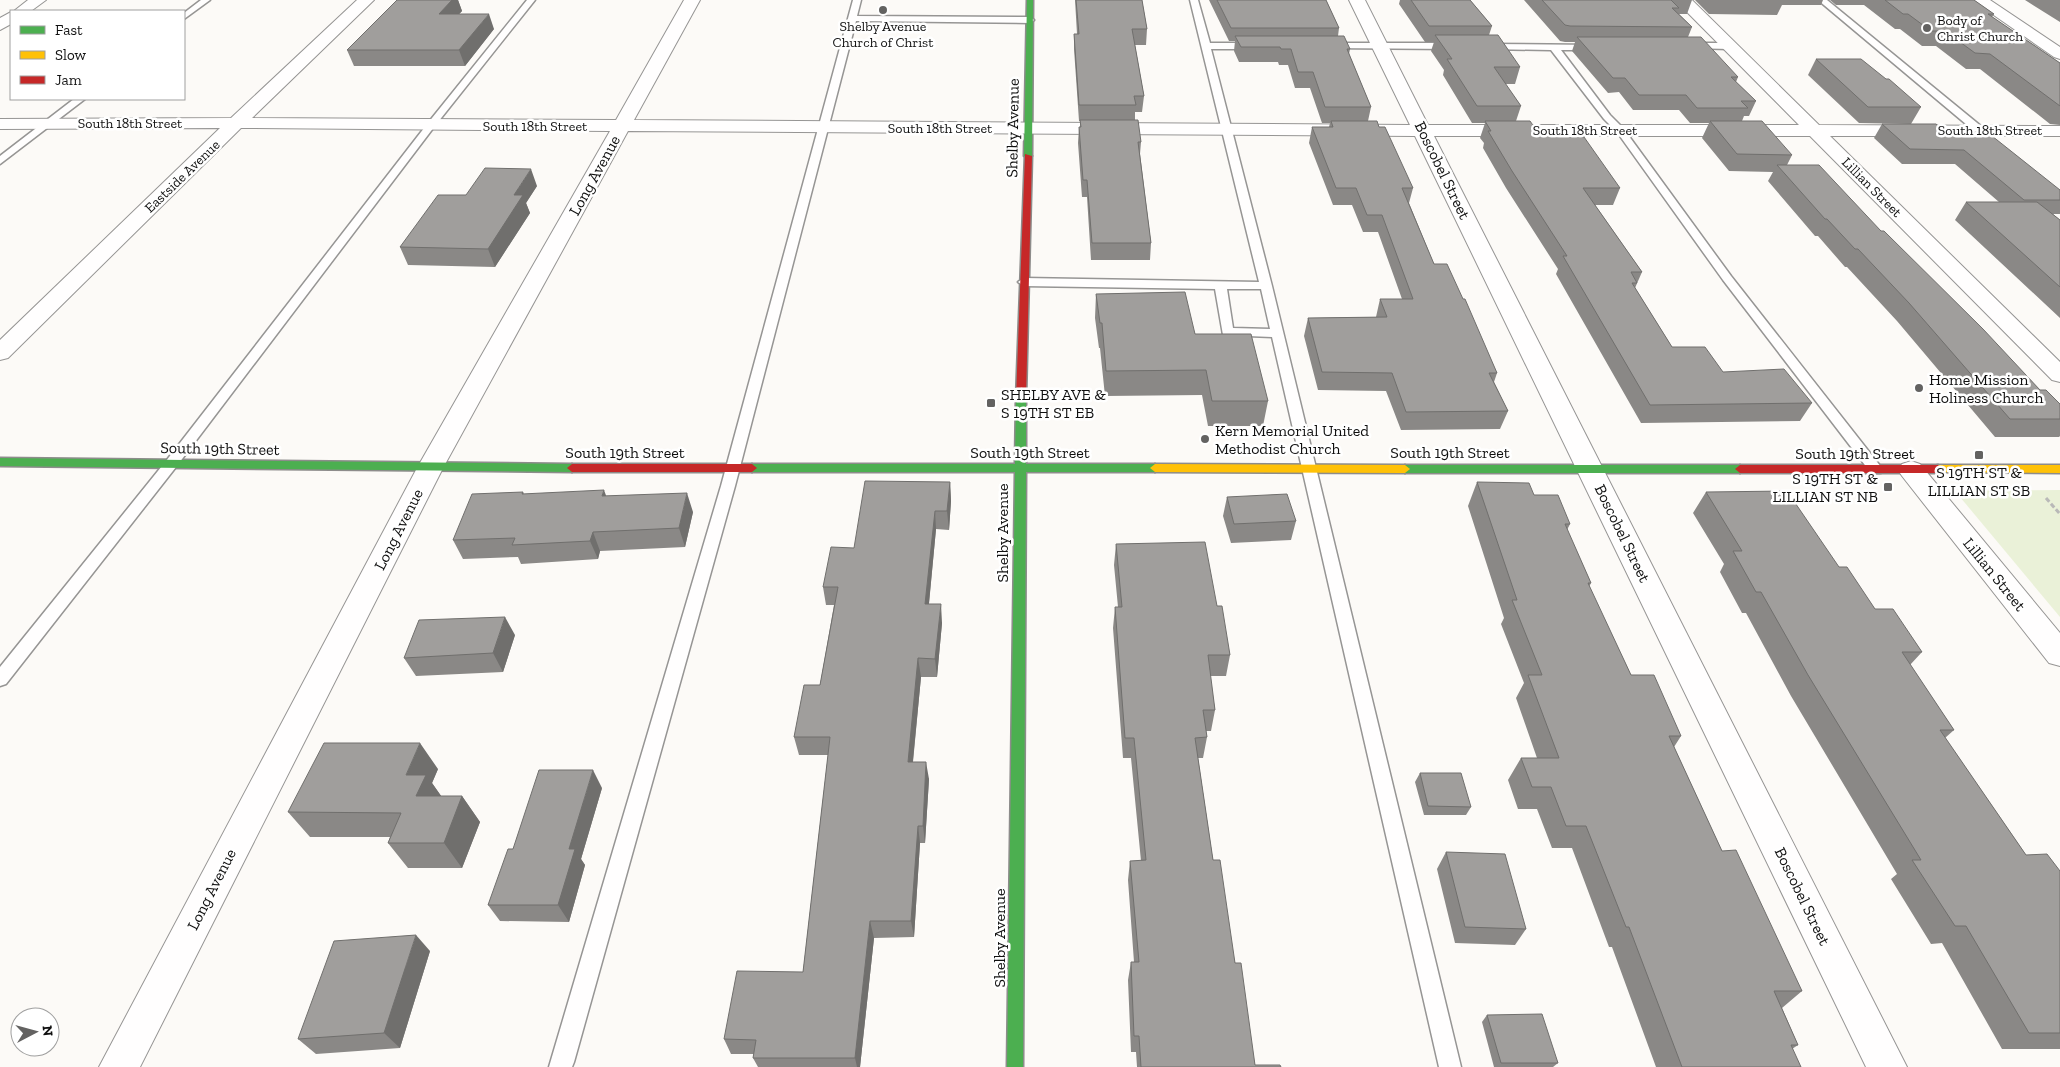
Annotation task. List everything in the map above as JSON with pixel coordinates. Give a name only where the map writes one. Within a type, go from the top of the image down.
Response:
[{"type":"street","points":[[23,10],[38,0]]},
{"type":"street","name":"Eastside Avenue","points":[[0,353],[236,123],[366,0]]},
{"type":"street","name":"Long Avenue","points":[[119,1067],[430,468],[692,0]]},
{"type":"street","name":"Shelby Avenue","points":[[1015,1067],[1018,468],[1029,128],[1030,0]]},
{"type":"street","name":"Boscobel Street","points":[[1357,0],[1887,1067]]},
{"type":"street","name":"Lillian Street","points":[[1684,0],[2060,375]]},
{"type":"street","points":[[1980,0],[2060,54]]},
{"type":"street","name":"South 18th Street","points":[[0,124],[236,123],[1228,130],[1814,129],[2060,131]]},
{"type":"street","name":"South 19th Street","points":[[0,462],[430,468],[2060,469]]},
{"type":"street","name":"Lillian Street","points":[[1911,470],[2060,654]]},
{"type":"lane","points":[[185,16],[206,0]]},
{"type":"lane","points":[[0,679],[170,464],[430,125],[531,0]]},
{"type":"lane","points":[[560,1067],[733,468],[857,0]]},
{"type":"lane","points":[[1194,0],[1266,286],[1450,1067]]},
{"type":"lane","points":[[1822,0],[1994,142]]},
{"type":"lane","points":[[853,18],[1030,20]]},
{"type":"lane","points":[[1206,46],[1263,46]]},
{"type":"lane","points":[[1320,46],[1458,46]]},
{"type":"lane","points":[[1680,46],[1730,46]]},
{"type":"lane","points":[[1477,47],[1603,47]]},
{"type":"lane","points":[[1554,47],[1607,117],[1620,130],[1727,278],[1876,470]]},
{"type":"lane","points":[[0,161],[79,100]]},
{"type":"lane","points":[[1024,282],[1266,286]]},
{"type":"lane","points":[[1220,285],[1227,332],[1276,332]]},
{"type":"green space","points":[[2060,490],[2060,617],[1955,491]]},
{"type":"building","points":[[397,0],[452,0],[439,14],[489,14],[459,50],[347,50]]},
{"type":"building","points":[[1076,0],[1142,0],[1147,29],[1132,29],[1144,96],[1134,96],[1136,105],[1079,105],[1074,34],[1079,34]]},
{"type":"building","points":[[1217,0],[1326,0],[1339,28],[1231,28]]},
{"type":"building","points":[[1411,0],[1470,0],[1492,26],[1429,26]]},
{"type":"building","points":[[1542,0],[1671,0],[1679,8],[1672,8],[1692,27],[1570,26],[1565,25]]},
{"type":"building","points":[[1885,0],[1974,0],[1994,14],[1988,14],[2060,63],[2060,106],[1990,54],[1975,53],[1945,31],[1931,31],[1908,14],[1903,14]]},
{"type":"building","points":[[1435,35],[1498,35],[1520,67],[1494,67],[1521,106],[1477,106],[1447,59],[1452,59]]},
{"type":"building","points":[[1235,36],[1344,36],[1350,49],[1347,49],[1371,107],[1325,107],[1313,72],[1298,72],[1291,49],[1281,49],[1280,47],[1241,47]]},
{"type":"building","points":[[1577,37],[1701,37],[1738,77],[1731,77],[1756,101],[1741,101],[1748,108],[1697,108],[1686,95],[1639,95],[1625,78],[1613,78]]},
{"type":"building","points":[[1816,59],[1861,59],[1886,79],[1889,79],[1921,107],[1868,107]]},
{"type":"building","points":[[1080,120],[1138,120],[1141,142],[1138,142],[1151,243],[1092,243],[1087,180],[1083,180]]},
{"type":"building","points":[[1331,121],[1377,121],[1379,127],[1385,127],[1413,188],[1402,188],[1434,264],[1447,264],[1463,299],[1465,299],[1497,373],[1489,373],[1508,411],[1406,412],[1392,373],[1322,372],[1308,318],[1387,317],[1380,299],[1413,299],[1382,215],[1367,215],[1356,188],[1336,188],[1312,127],[1333,127]]},
{"type":"building","points":[[1485,121],[1530,121],[1537,131],[1546,131],[1550,137],[1584,137],[1620,188],[1583,188],[1642,272],[1631,272],[1637,283],[1632,283],[1672,347],[1705,347],[1723,372],[1784,369],[1812,403],[1650,405],[1563,256],[1567,256],[1512,171],[1488,131],[1491,131]]},
{"type":"building","points":[[1710,121],[1762,121],[1792,155],[1737,154]]},
{"type":"building","points":[[1882,124],[1936,124],[1947,133],[1987,132],[2060,190],[2060,200],[2024,200],[1964,150],[1910,149]]},
{"type":"building","points":[[1777,165],[1819,165],[1881,231],[1884,231],[1983,329],[2040,390],[2046,390],[2060,404],[2060,419],[2010,419],[1909,303],[1858,249],[1855,249],[1825,219]]},
{"type":"building","points":[[485,168],[531,169],[514,195],[523,195],[488,249],[400,247],[438,195],[466,195]]},
{"type":"building","points":[[1966,202],[2037,202],[2060,220],[2060,287]]},
{"type":"building","points":[[1185,292],[1195,334],[1251,334],[1268,401],[1212,401],[1206,370],[1106,371],[1102,323],[1100,323],[1096,294]]},
{"type":"building","points":[[865,481],[950,482],[947,511],[935,511],[925,604],[941,604],[935,659],[918,658],[908,762],[926,762],[923,826],[918,826],[911,921],[870,921],[855,1058],[753,1058],[756,1040],[724,1039],[737,971],[803,972],[830,737],[794,737],[804,685],[820,685],[838,587],[823,587],[831,547],[854,548]]},
{"type":"building","points":[[1477,482],[1529,483],[1534,495],[1558,495],[1570,524],[1565,524],[1591,583],[1588,583],[1631,675],[1654,675],[1681,736],[1669,736],[1722,851],[1736,850],[1802,991],[1774,991],[1798,1045],[1791,1045],[1801,1067],[1682,1067],[1629,927],[1626,927],[1586,826],[1566,826],[1551,787],[1532,787],[1521,758],[1559,758],[1528,675],[1542,675],[1512,600],[1517,600]]},
{"type":"building","points":[[604,490],[602,496],[687,493],[679,528],[593,532],[590,541],[512,545],[515,538],[453,540],[472,494],[523,492],[522,494]]},
{"type":"building","points":[[1787,491],[1839,567],[1847,567],[1875,609],[1893,609],[1922,652],[1902,652],[1954,730],[1940,730],[2026,855],[2047,854],[2060,871],[2060,1033],[2029,1033],[1966,926],[1955,926],[1912,860],[1921,860],[1808,675],[1761,592],[1756,592],[1733,551],[1742,551],[1706,492]]},
{"type":"building","points":[[1287,494],[1296,521],[1234,524],[1227,497]]},
{"type":"building","points":[[1205,542],[1217,606],[1222,606],[1230,655],[1208,655],[1215,710],[1203,710],[1207,737],[1195,738],[1213,860],[1220,860],[1235,963],[1241,963],[1255,1065],[1280,1065],[1281,1067],[1141,1067],[1139,1036],[1134,1036],[1131,962],[1139,962],[1130,861],[1146,860],[1134,738],[1125,738],[1115,607],[1122,607],[1116,544]]},
{"type":"building","points":[[505,617],[493,653],[404,658],[419,620]]},
{"type":"building","points":[[324,743],[420,743],[406,775],[426,775],[416,796],[462,796],[444,843],[388,843],[401,813],[288,812]]},
{"type":"building","points":[[539,770],[593,770],[569,849],[575,849],[558,905],[488,905],[508,849],[513,849]]},
{"type":"building","points":[[1420,773],[1461,773],[1471,807],[1428,806]]},
{"type":"building","points":[[1446,852],[1505,854],[1526,929],[1465,927]]},
{"type":"building","points":[[416,935],[384,1033],[298,1039],[334,941]]},
{"type":"building","points":[[1542,1014],[1558,1063],[1501,1063],[1487,1015]]},
{"type":"traffic: fast","points":[[1028,156],[1030,0]]},
{"type":"traffic: fast","points":[[1015,1067],[1021,398]]},
{"type":"traffic: fast","points":[[0,462],[572,468]]},
{"type":"traffic: fast","points":[[752,468],[1155,468]]},
{"type":"traffic: fast","points":[[1405,469],[1740,469]]},
{"type":"traffic: slow","points":[[1155,468],[1405,469]]},
{"type":"traffic: slow","points":[[1938,469],[2060,469]]},
{"type":"traffic: jam","points":[[1021,398],[1028,156]]},
{"type":"traffic: jam","points":[[572,468],[752,468]]},
{"type":"traffic: jam","points":[[1740,469],[1938,469]]},
{"type":"place","name":"Shelby Avenue Church of Christ","points":[[883,10]]},
{"type":"place","name":"Body of Christ Church","points":[[1927,28]]},
{"type":"place","name":"Home Mission Holiness Church","points":[[1919,388]]},
{"type":"place","name":"SHELBY AVE & S 19TH ST EB","points":[[991,403]]},
{"type":"place","name":"Kern Memorial United Methodist Church","points":[[1205,439]]},
{"type":"place","name":"S 19TH ST & LILLIAN ST SB","points":[[1979,455]]},
{"type":"place","name":"S 19TH ST & LILLIAN ST NB","points":[[1888,487]]}]
